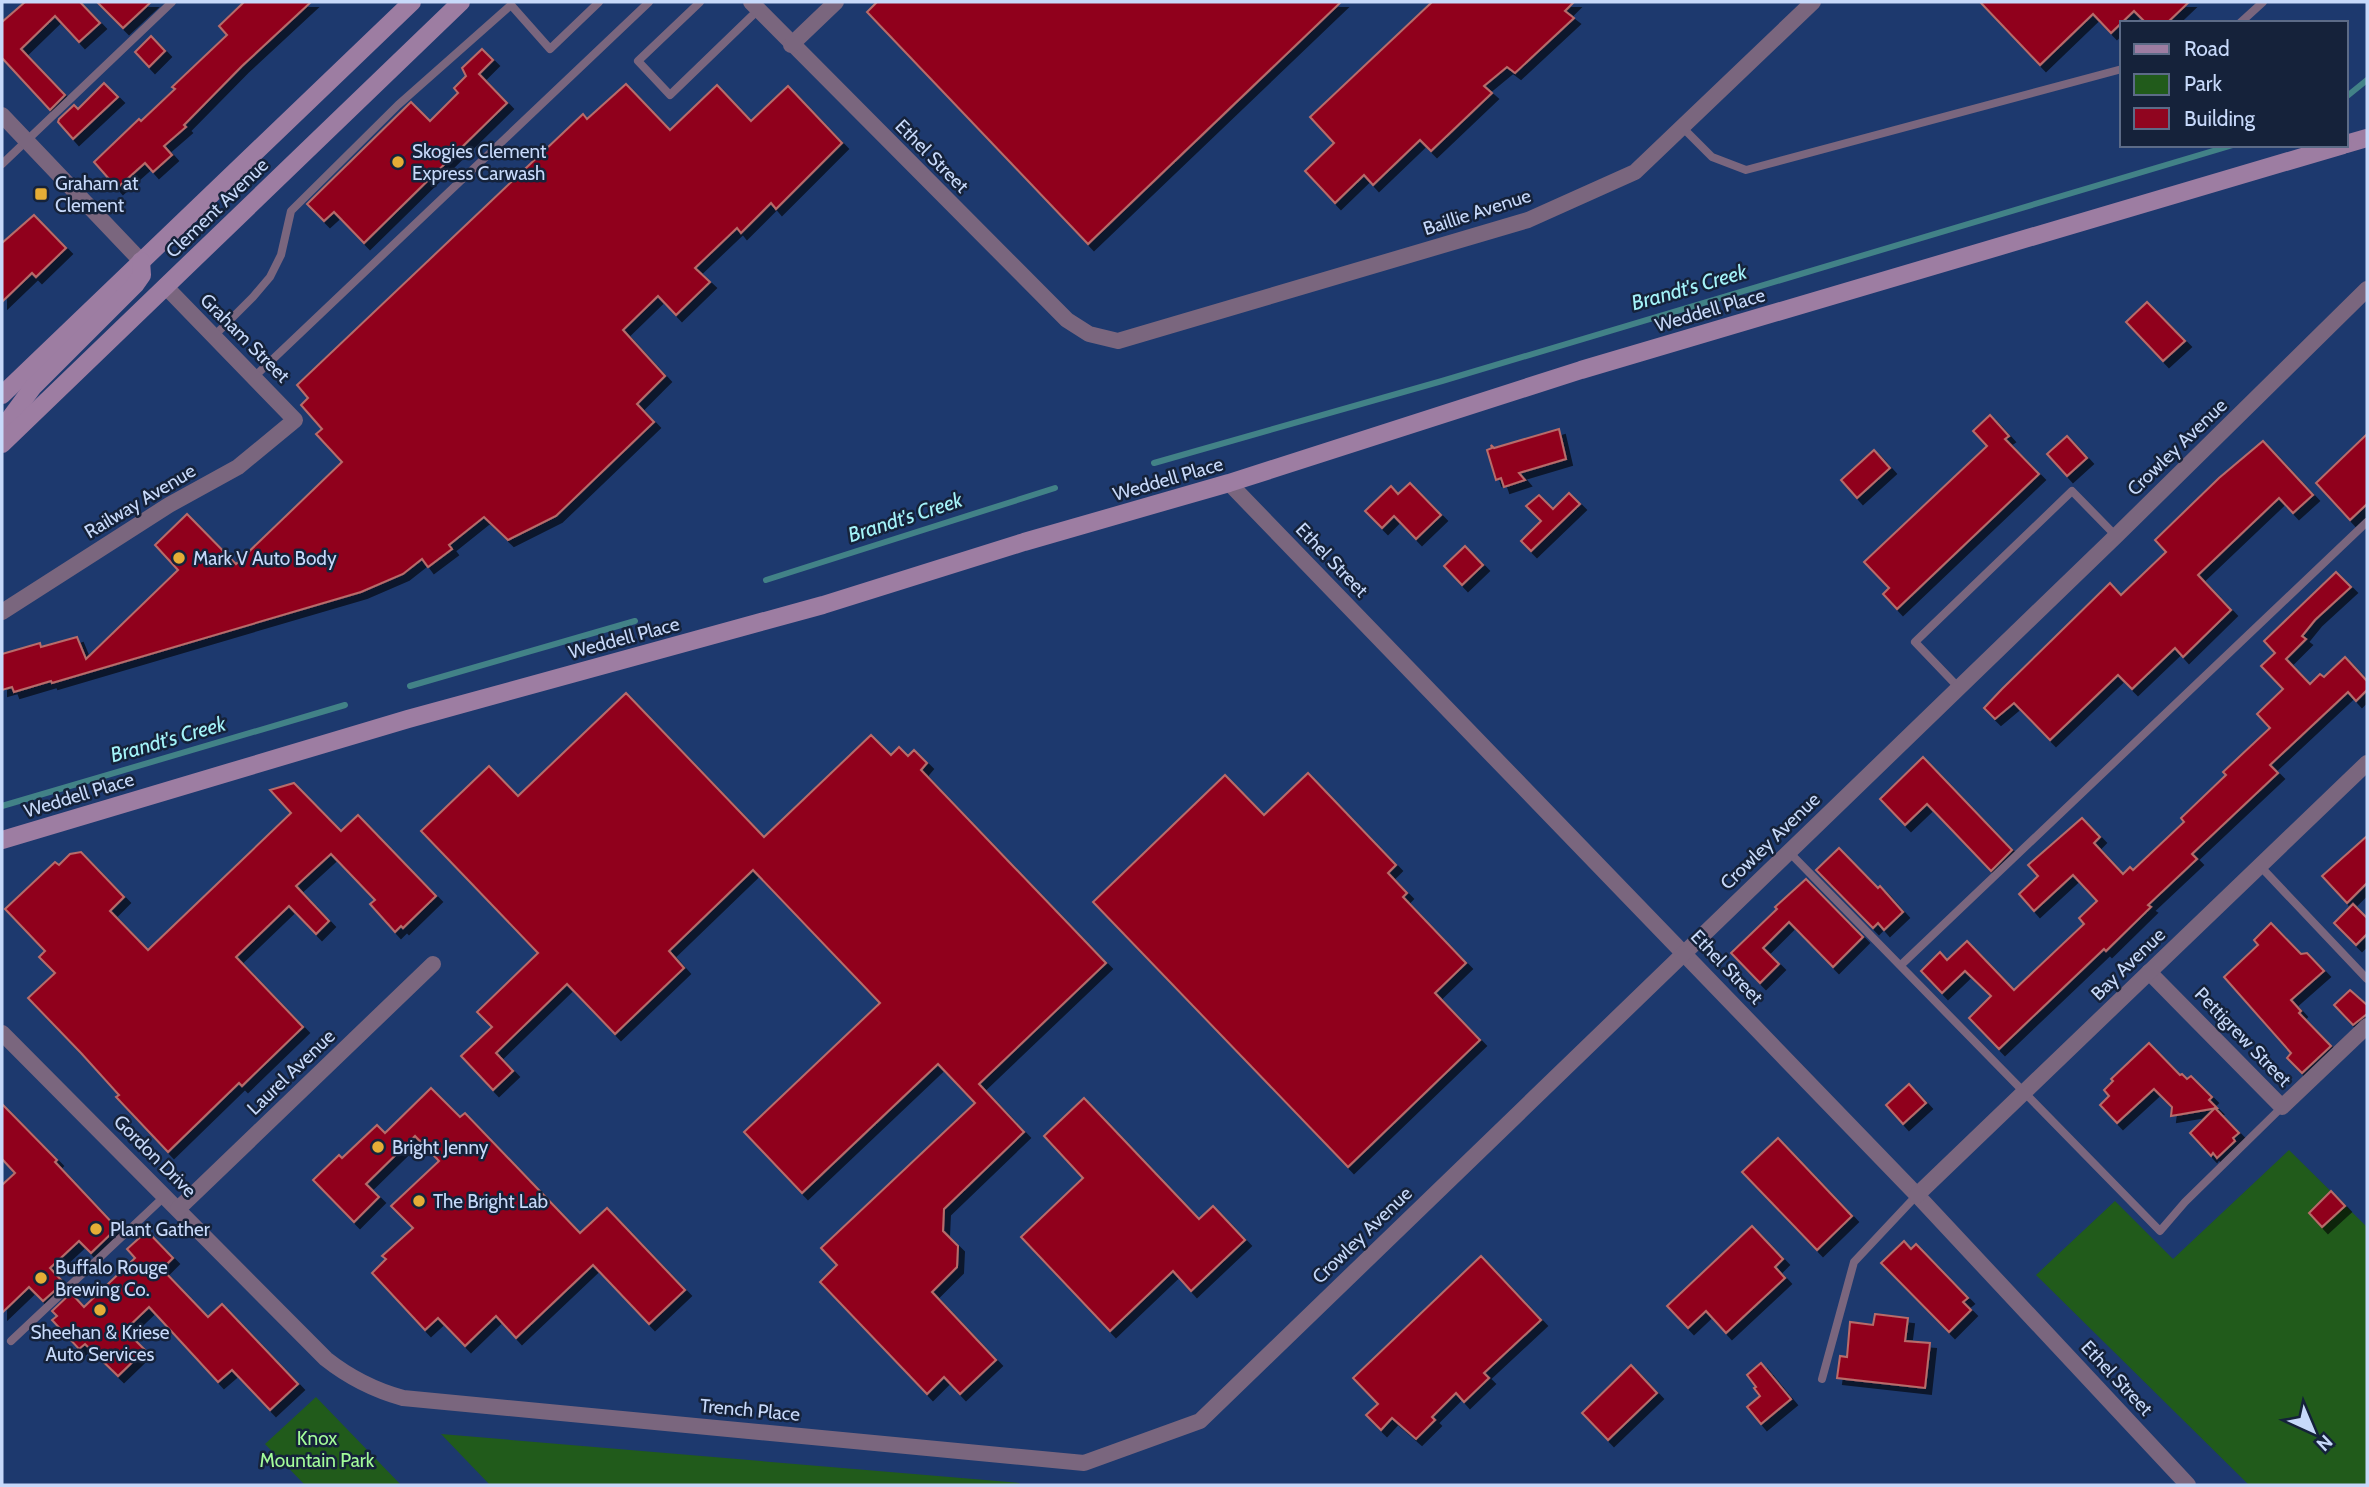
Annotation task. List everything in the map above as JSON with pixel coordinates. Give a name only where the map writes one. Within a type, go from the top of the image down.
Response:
[{"type":"street","name":"Clement Avenue","points":[[2,395],[412,2]]},
{"type":"street","name":"Clement Avenue","points":[[2,444],[461,2]]},
{"type":"street","points":[[791,45],[836,2]]},
{"type":"street","name":"Baillie Avenue","points":[[1089,334],[1118,341],[1528,220],[1635,172],[1812,2]]},
{"type":"street","name":"Ethel Street","points":[[754,6],[1067,320],[1089,334]]},
{"type":"street","points":[[2,115],[141,261]]},
{"type":"street","name":"Weddell Place","points":[[2348,144],[2367,138]]},
{"type":"street","name":"Weddell Place","points":[[2,840],[408,719],[823,605],[1024,542],[1229,483],[1581,370],[2338,147]]},
{"type":"street","name":"Clement Avenue","points":[[2,429],[33,387],[135,285],[142,275],[141,261]]},
{"type":"street","name":"Graham Street","points":[[165,286],[295,419]]},
{"type":"street","name":"Crowley Avenue","points":[[1200,1421],[2116,536],[2367,289]]},
{"type":"street","name":"Railway Avenue","points":[[2,612],[169,505],[238,467],[295,419]]},
{"type":"street","name":"Ethel Street","points":[[1229,483],[1917,1195],[2188,1485]]},
{"type":"street","name":"Bay Avenue","points":[[1917,1195],[2367,763]]},
{"type":"street","name":"Laurel Avenue","points":[[178,1209],[433,964]]},
{"type":"street","name":"Pettigrew Street","points":[[2150,972],[2282,1107],[2367,1026]]},
{"type":"street","name":"Gordon Drive","points":[[2,1033],[307,1340]]},
{"type":"street","name":"Trench Place","points":[[307,1340],[332,1364],[359,1381],[377,1391],[403,1398],[1084,1463],[1200,1421]]},
{"type":"lane","points":[[2,164],[172,2]]},
{"type":"lane","points":[[214,336],[270,278],[281,255],[292,211],[398,105],[510,3],[550,49],[598,2]]},
{"type":"lane","points":[[254,377],[649,2]]},
{"type":"lane","points":[[701,2],[638,61],[670,95],[754,6]]},
{"type":"lane","points":[[2242,21],[2263,2]]},
{"type":"lane","points":[[1683,128],[1712,157],[1746,170],[2120,70]]},
{"type":"lane","points":[[1959,688],[1915,642],[2072,491],[2116,536]]},
{"type":"lane","points":[[1901,965],[2367,522]]},
{"type":"lane","points":[[1789,852],[2160,1231],[2185,1202],[2282,1107]]},
{"type":"lane","points":[[2260,866],[2367,979]]},
{"type":"lane","points":[[1822,1379],[1854,1262],[1917,1195]]},
{"type":"lane","points":[[11,1340],[165,1196]]},
{"type":"green space","points":[[2289,1150],[2367,1227],[2367,1485],[2249,1485],[2036,1275],[2115,1201],[2173,1259]]},
{"type":"green space","name":"Knox Mountain Park","points":[[316,1397],[401,1485],[305,1485],[265,1444]]},
{"type":"green space","points":[[441,1434],[1020,1483],[490,1485]]},
{"type":"building","points":[[25,2],[80,2],[100,23],[79,42],[55,16],[21,49],[65,95],[50,110],[2,58],[2,22]]},
{"type":"building","points":[[97,2],[151,2],[123,28]]},
{"type":"building","points":[[244,2],[311,2],[242,66],[184,125],[186,127],[164,146],[172,155],[153,172],[145,163],[117,188],[94,162],[175,89],[172,87],[227,35],[219,26]]},
{"type":"building","points":[[877,2],[1341,2],[1088,244],[867,12]]},
{"type":"building","points":[[1432,2],[1574,2],[1565,11],[1574,18],[1515,73],[1507,67],[1484,86],[1492,93],[1431,151],[1420,140],[1373,185],[1364,175],[1335,203],[1305,171],[1334,143],[1310,117]]},
{"type":"building","points":[[1980,2],[2189,2],[2169,21],[2144,21],[2134,11],[2120,21],[2111,33],[2093,14],[2040,65]]},
{"type":"building","points":[[151,36],[165,51],[149,67],[135,52]]},
{"type":"building","name":"Skogies Clement Express Carwash","points":[[482,49],[493,60],[479,74],[507,103],[364,243],[334,212],[324,221],[307,204],[411,102],[430,121],[458,93],[454,88],[466,76],[462,68]]},
{"type":"building","points":[[104,83],[118,97],[73,139],[58,122],[59,119],[74,105],[78,109]]},
{"type":"building","points":[[626,84],[670,130],[717,85],[751,121],[788,86],[842,143],[776,209],[771,203],[741,233],[737,228],[695,268],[710,282],[676,315],[658,296],[623,330],[665,376],[637,404],[654,422],[556,516],[508,540],[484,517],[449,545],[452,549],[428,567],[422,559],[403,574],[361,592],[52,683],[51,681],[14,692],[12,687],[2,690],[2,654],[40,643],[41,647],[77,637],[86,659],[178,570],[155,545],[187,514],[236,564],[342,462],[316,434],[322,429],[301,405],[308,398],[297,385],[583,114],[587,119]]},
{"type":"building","points":[[34,215],[66,248],[36,277],[32,273],[2,302],[2,243]]},
{"type":"building","points":[[2147,302],[2185,341],[2163,361],[2126,322]]},
{"type":"building","points":[[1990,415],[2009,436],[2005,439],[2039,474],[1897,609],[1883,594],[1889,588],[1864,562],[1987,446],[1973,431]]},
{"type":"building","points":[[1559,429],[1566,459],[1519,473],[1525,480],[1504,487],[1501,478],[1496,480],[1487,450],[1492,448],[1491,445],[1494,448]]},
{"type":"building","points":[[2367,434],[2367,504],[2350,520],[2316,483]]},
{"type":"building","points":[[2067,436],[2087,458],[2067,476],[2047,454]]},
{"type":"building","points":[[2263,441],[2313,495],[2293,513],[2279,498],[2198,575],[2231,610],[2183,657],[2175,648],[2132,689],[2118,675],[2050,740],[2014,703],[1995,719],[1984,708],[2110,583],[2121,595],[2166,552],[2155,540],[2219,478]]},
{"type":"building","points":[[1874,450],[1890,468],[1857,498],[1841,480]]},
{"type":"building","points":[[1410,483],[1441,515],[1416,539],[1394,516],[1382,528],[1365,511],[1391,486],[1398,494]]},
{"type":"building","points":[[1569,493],[1580,504],[1531,551],[1521,541],[1541,521],[1526,506],[1539,495],[1553,509]]},
{"type":"building","points":[[1465,546],[1483,565],[1462,585],[1444,566]]},
{"type":"building","points":[[2336,572],[2351,587],[2315,620],[2302,636],[2306,639],[2286,659],[2310,684],[2320,674],[2324,677],[2345,657],[2367,681],[2367,690],[2356,701],[2348,692],[2270,765],[2278,773],[2192,854],[2197,859],[2148,905],[2151,907],[2106,951],[2104,949],[1999,1049],[1969,1018],[1991,996],[1965,971],[1942,993],[1921,971],[1940,952],[1947,960],[1967,941],[2014,990],[2084,924],[2079,918],[2097,901],[2073,875],[2034,911],[2019,894],[2038,876],[2028,865],[2082,818],[2100,837],[2094,843],[2123,874],[2130,867],[2133,870],[2184,822],[2181,818],[2226,775],[2223,772],[2270,728],[2257,714],[2283,689],[2261,666],[2275,653],[2264,641]]},
{"type":"building","points":[[626,693],[764,837],[871,735],[891,755],[899,747],[908,756],[914,750],[927,763],[921,770],[1106,963],[979,1084],[1024,1132],[944,1209],[943,1231],[958,1246],[957,1267],[932,1292],[996,1360],[960,1394],[944,1377],[927,1394],[820,1282],[837,1265],[821,1248],[975,1103],[938,1064],[802,1193],[744,1132],[880,1003],[753,870],[669,951],[684,968],[615,1034],[567,984],[496,1053],[513,1071],[493,1090],[461,1056],[492,1027],[477,1012],[538,953],[421,831],[489,766],[518,796]]},
{"type":"building","points":[[1923,757],[2012,850],[1991,871],[1927,804],[1905,825],[1880,799]]},
{"type":"building","points":[[1308,773],[1396,865],[1388,873],[1407,893],[1403,897],[1466,963],[1435,993],[1480,1040],[1348,1167],[1093,902],[1225,775],[1264,815]]},
{"type":"building","points":[[294,783],[341,831],[358,815],[436,896],[403,928],[401,926],[395,932],[370,904],[375,900],[331,854],[296,886],[329,921],[316,934],[289,906],[236,957],[303,1027],[242,1086],[239,1083],[168,1152],[116,1097],[119,1095],[81,1053],[28,998],[55,973],[39,957],[45,951],[5,909],[55,862],[59,865],[70,854],[81,852],[124,897],[110,911],[148,950],[291,813],[270,790]]},
{"type":"building","points":[[2367,836],[2367,883],[2347,903],[2322,876]]},
{"type":"building","points":[[1839,848],[1878,888],[1880,886],[1903,912],[1884,930],[1878,923],[1873,928],[1816,870]]},
{"type":"building","points":[[1806,879],[1863,937],[1833,967],[1789,922],[1763,948],[1779,964],[1760,983],[1731,953]]},
{"type":"building","points":[[2353,904],[2367,918],[2367,934],[2356,945],[2334,923]]},
{"type":"building","points":[[2271,923],[2301,954],[2307,953],[2324,971],[2291,1000],[2301,1011],[2299,1013],[2331,1046],[2302,1073],[2287,1058],[2291,1053],[2224,977],[2258,945],[2254,940]]},
{"type":"building","points":[[2350,990],[2367,1005],[2367,1014],[2353,1025],[2334,1005]]},
{"type":"building","points":[[2149,1043],[2180,1075],[2187,1079],[2191,1076],[2212,1097],[2209,1100],[2217,1108],[2171,1116],[2172,1107],[2154,1089],[2117,1123],[2100,1105],[2109,1096],[2104,1090],[2113,1081],[2111,1079]]},
{"type":"building","points":[[1909,1084],[1926,1103],[1903,1124],[1886,1105]]},
{"type":"building","points":[[431,1088],[460,1117],[465,1113],[580,1233],[607,1208],[685,1290],[649,1324],[593,1265],[516,1338],[496,1316],[465,1346],[438,1318],[425,1330],[372,1273],[386,1259],[382,1256],[413,1228],[391,1206],[439,1161],[415,1136],[366,1184],[379,1197],[354,1222],[313,1180],[339,1155],[342,1158],[377,1125],[385,1133]]},
{"type":"building","points":[[1084,1098],[1199,1219],[1213,1206],[1245,1240],[1191,1291],[1173,1271],[1110,1331],[1021,1237],[1083,1178],[1044,1136]]},
{"type":"building","points":[[2,1104],[57,1160],[55,1162],[117,1228],[91,1253],[79,1241],[50,1268],[62,1284],[43,1301],[29,1287],[2,1313],[2,1185],[15,1173],[2,1159]]},
{"type":"building","points":[[2215,1108],[2239,1133],[2233,1138],[2235,1141],[2217,1158],[2213,1153],[2211,1156],[2190,1133]]},
{"type":"building","points":[[1778,1138],[1852,1216],[1817,1250],[1742,1172]]},
{"type":"building","points":[[2331,1191],[2345,1206],[2322,1227],[2309,1213]]},
{"type":"building","points":[[1752,1226],[1783,1259],[1775,1267],[1785,1278],[1726,1333],[1706,1311],[1688,1328],[1667,1306]]},
{"type":"building","points":[[147,1231],[173,1258],[162,1269],[208,1317],[222,1304],[298,1384],[270,1410],[232,1370],[218,1382],[149,1307],[125,1330],[145,1350],[118,1376],[85,1344],[79,1349],[52,1320],[57,1316],[52,1311],[71,1293],[84,1307],[135,1258],[127,1249]]},
{"type":"building","points":[[1904,1241],[1911,1249],[1916,1244],[1968,1298],[1963,1302],[1971,1310],[1949,1332],[1881,1263]]},
{"type":"building","points":[[1481,1256],[1541,1320],[1484,1373],[1489,1378],[1464,1402],[1456,1393],[1432,1417],[1435,1420],[1416,1439],[1392,1418],[1381,1430],[1366,1415],[1378,1404],[1353,1378]]},
{"type":"building","points":[[1875,1314],[1908,1318],[1905,1341],[1930,1343],[1925,1388],[1837,1378],[1840,1356],[1847,1357],[1850,1322],[1873,1325]]},
{"type":"building","points":[[1761,1363],[1791,1399],[1761,1424],[1747,1407],[1760,1396],[1747,1375]]},
{"type":"building","points":[[1631,1365],[1657,1393],[1608,1440],[1582,1413]]},
{"type":"waterway","name":"Brandt's Creek","points":[[2348,95],[2367,80]]},
{"type":"waterway","name":"Brandt's Creek","points":[[1154,463],[1442,381],[2226,147]]},
{"type":"waterway","name":"Brandt's Creek","points":[[766,580],[1055,488]]},
{"type":"waterway","name":"Brandt's Creek","points":[[410,686],[635,621]]},
{"type":"waterway","name":"Brandt's Creek","points":[[2,806],[345,705]]},
{"type":"place","name":"Skogies Clement Express Carwash","points":[[398,162]]},
{"type":"place","name":"Graham at Clement","points":[[41,194]]},
{"type":"place","name":"Mark V Auto Body","points":[[179,558]]},
{"type":"place","name":"Bright Jenny","points":[[378,1147]]},
{"type":"place","name":"The Bright Lab","points":[[419,1201]]},
{"type":"place","name":"Plant Gather","points":[[96,1229]]},
{"type":"place","name":"Buffalo Rouge Brewing Co.","points":[[41,1278]]},
{"type":"place","name":"Sheehan & Kriese Auto Services","points":[[100,1310]]}]
